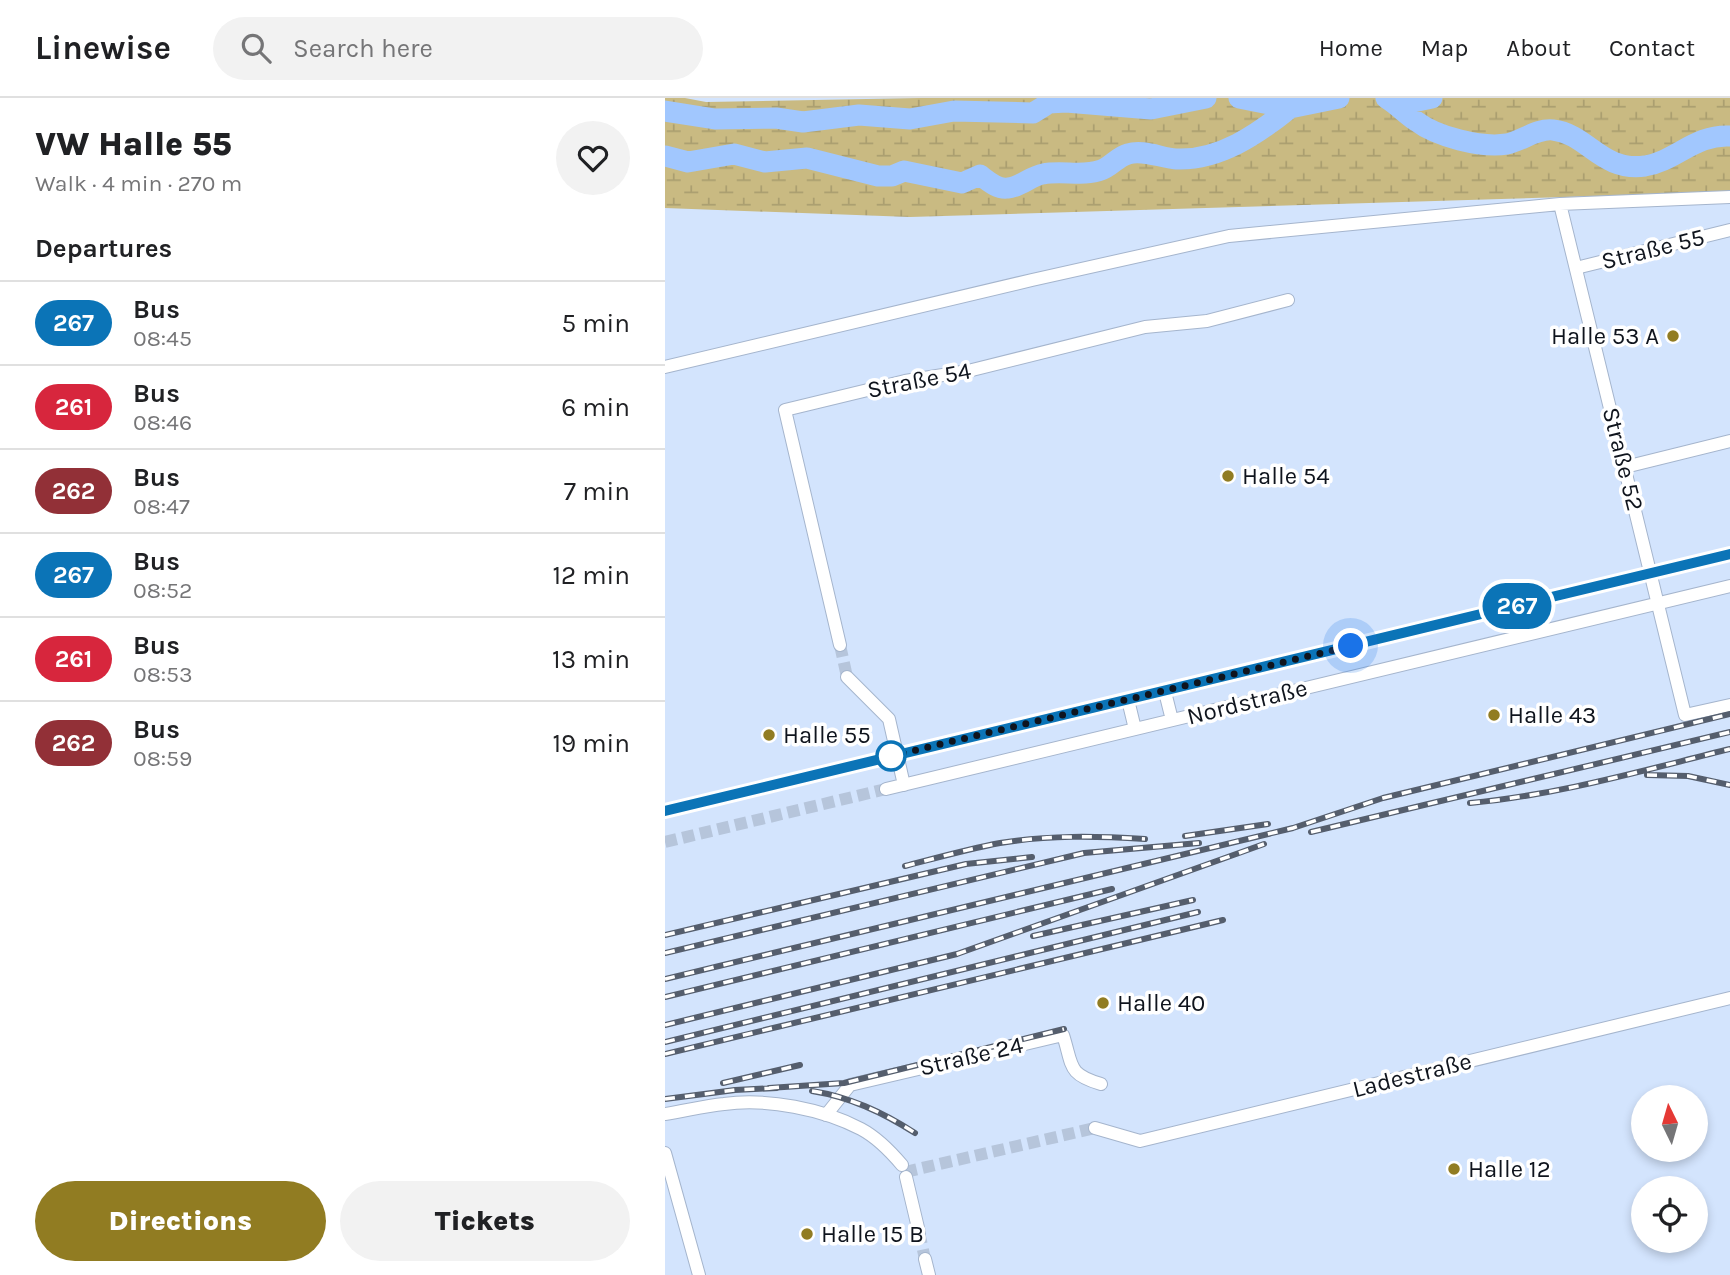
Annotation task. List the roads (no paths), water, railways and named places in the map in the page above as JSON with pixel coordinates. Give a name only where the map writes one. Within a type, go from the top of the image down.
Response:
[{"type":"street","points":[[665,368],[1229,236],[1560,204],[1730,197]]},
{"type":"street","name":"Straße 52","points":[[1560,204],[1685,715],[1730,705]]},
{"type":"street","name":"Straße 55","points":[[1576,268],[1730,230]]},
{"type":"street","name":"Straße 54","points":[[840,645],[785,410],[905,380],[968,371],[1145,327],[1207,321],[1288,300]]},
{"type":"street","points":[[1625,467],[1730,441]]},
{"type":"street","name":"Nordstraße","points":[[879,759],[1730,554]]},
{"type":"street","name":"Nordstraße","points":[[886,789],[1730,586]]},
{"type":"street","points":[[847,677],[889,719],[904,785]]},
{"type":"street","points":[[1165,692],[1172,720]]},
{"type":"street","points":[[1128,700],[1135,729]]},
{"type":"street","name":"Ladestraße","points":[[1095,1128],[1140,1141],[1730,998]]},
{"type":"street","name":"Straße 24","points":[[827,1115],[850,1086],[1063,1035],[1075,1073],[1085,1080],[1101,1084]]},
{"type":"street","points":[[665,1114],[727,1103],[793,1106],[827,1115],[863,1130],[891,1153],[904,1171],[919,1231]]},
{"type":"street","points":[[665,1153],[699,1275]]},
{"type":"street","points":[[665,1208],[679,1204]]},
{"type":"street","points":[[925,1259],[929,1275]]},
{"type":"waterway","points":[[665,111],[715,119],[776,118],[803,122],[859,115],[910,119],[954,111],[1033,113],[1049,103],[1066,102],[1151,109],[1206,98]]},
{"type":"waterway","points":[[1239,98],[1290,108],[1339,98]]},
{"type":"waterway","points":[[1386,98],[1425,127],[1460,140],[1507,144],[1541,131],[1553,130],[1576,138],[1606,158],[1630,166],[1656,163],[1706,139],[1730,136]]},
{"type":"waterway","points":[[1393,98],[1413,102],[1432,98]]},
{"type":"waterway","points":[[665,156],[688,162],[734,154],[765,162],[807,158],[878,176],[892,176],[904,171],[962,183],[980,175],[997,186],[1008,188],[1043,174],[1094,172],[1105,169],[1124,155],[1134,153],[1176,159],[1207,156],[1251,136],[1290,108]]},
{"type":"tunnel","points":[[840,645],[847,677]]},
{"type":"tunnel","points":[[665,811],[879,759]]},
{"type":"tunnel","points":[[665,842],[886,789]]},
{"type":"tunnel","points":[[905,1172],[1095,1128]]},
{"type":"tunnel","points":[[919,1232],[925,1259]]},
{"type":"railway","points":[[665,979],[1293,828],[1383,798],[1730,714]]},
{"type":"railway","points":[[1311,832],[1730,732]]},
{"type":"railway","points":[[1470,803],[1569,788],[1730,749]]},
{"type":"railway","points":[[1647,775],[1688,776],[1730,785]]},
{"type":"railway","points":[[1185,836],[1268,824]]},
{"type":"railway","points":[[905,866],[1018,840],[1072,837],[1145,839]]},
{"type":"railway","points":[[665,953],[1084,853],[1199,843]]},
{"type":"railway","points":[[665,1025],[957,954],[1264,844]]},
{"type":"railway","points":[[665,935],[966,864],[1032,857]]},
{"type":"railway","points":[[665,997],[1112,889]]},
{"type":"railway","points":[[1033,936],[1193,900]]},
{"type":"railway","points":[[665,1042],[1198,912]]},
{"type":"railway","points":[[665,1054],[1223,920]]},
{"type":"railway","points":[[769,1088],[844,1083],[1064,1029]]},
{"type":"railway","points":[[723,1083],[800,1065]]},
{"type":"railway","points":[[665,1099],[735,1090],[777,1088]]},
{"type":"railway","points":[[812,1091],[865,1106],[915,1133]]},
{"type":"place","name":"Halle 53 A","points":[[1673,336]]},
{"type":"place","name":"Halle 54","points":[[1228,476]]},
{"type":"place","name":"Halle 43","points":[[1494,715]]},
{"type":"place","name":"Halle 55","points":[[769,735]]},
{"type":"place","name":"Halle 40","points":[[1103,1003]]},
{"type":"place","name":"Halle 12","points":[[1454,1169]]},
{"type":"place","name":"Halle 15 B","points":[[807,1234]]}]
